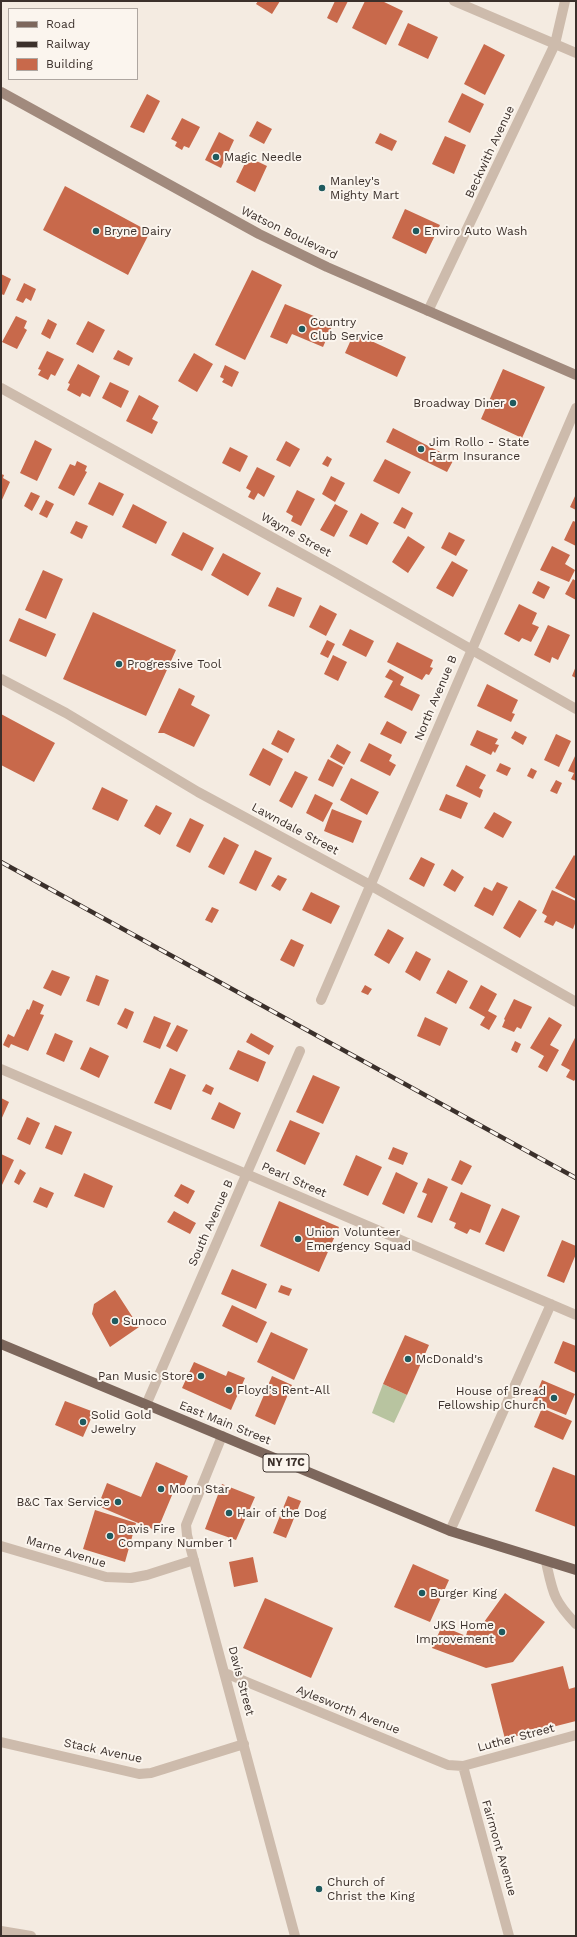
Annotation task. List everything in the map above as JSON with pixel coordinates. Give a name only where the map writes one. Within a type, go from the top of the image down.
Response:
[{"type":"main road","name":"East Main Street","points":[[1,1344],[450,1531],[546,1562],[576,1570]]},
{"type":"street","points":[[454,1],[576,53]]},
{"type":"street","name":"Beckwith Avenue","points":[[428,311],[555,44],[565,1]]},
{"type":"street","name":"Watson Boulevard","points":[[1,92],[255,233],[327,267],[576,375]]},
{"type":"street","name":"Wayne Street","points":[[1,388],[340,575],[576,709]]},
{"type":"street","name":"North Avenue B","points":[[321,1000],[576,408]]},
{"type":"street","name":"Lawndale Street","points":[[1,678],[66,713],[198,792],[370,884],[576,1002]]},
{"type":"street","name":"South Avenue B","points":[[146,1405],[300,1051]]},
{"type":"street","name":"Pearl Street","points":[[1,1069],[247,1173],[388,1236],[576,1315]]},
{"type":"street","points":[[450,1531],[551,1304]]},
{"type":"street","name":"Davis Street","points":[[222,1436],[186,1525],[293,1935]]},
{"type":"street","name":"Marne Avenue","points":[[1,1546],[106,1578],[132,1578],[147,1575],[194,1560]]},
{"type":"street","points":[[546,1562],[553,1593],[561,1609],[576,1624]]},
{"type":"street","name":"Aylesworth Avenue","points":[[225,1673],[448,1765],[463,1766]]},
{"type":"street","name":"Luther Street","points":[[463,1766],[576,1735]]},
{"type":"street","name":"Stack Avenue","points":[[1,1742],[139,1774],[150,1773],[244,1744]]},
{"type":"street","name":"Fairmont Avenue","points":[[463,1766],[509,1936]]},
{"type":"street","points":[[1,1931],[31,1936]]},
{"type":"green space","points":[[383,1384],[407,1395],[394,1423],[372,1413]]},
{"type":"building","points":[[258,1],[280,1],[272,14],[256,4]]},
{"type":"building","points":[[335,1],[348,1],[337,23],[327,18]]},
{"type":"building","points":[[365,1],[382,1],[403,11],[386,45],[352,28]]},
{"type":"building","points":[[408,23],[438,37],[428,59],[398,45]]},
{"type":"building","points":[[484,44],[505,55],[485,95],[464,84]]},
{"type":"building","points":[[462,93],[484,104],[470,133],[448,122]]},
{"type":"building","points":[[147,94],[160,101],[144,133],[130,127]]},
{"type":"building","points":[[182,118],[200,127],[189,148],[184,146],[182,150],[175,146],[177,142],[171,139]]},
{"type":"building","points":[[257,121],[272,129],[264,144],[249,136]]},
{"type":"building","points":[[219,132],[234,140],[221,168],[205,160]]},
{"type":"building","points":[[380,133],[397,141],[392,151],[375,143]]},
{"type":"building","points":[[445,136],[466,145],[454,174],[432,164]]},
{"type":"building","points":[[248,157],[267,166],[255,192],[236,182]]},
{"type":"building","name":"Bryne Dairy","points":[[65,186],[150,232],[128,275],[43,230]]},
{"type":"building","name":"Enviro Auto Wash","points":[[405,209],[440,225],[426,254],[392,238]]},
{"type":"building","points":[[252,270],[282,285],[245,360],[215,345]]},
{"type":"building","points":[[1,274],[11,279],[4,295],[1,294]]},
{"type":"building","points":[[24,283],[36,289],[31,301],[26,298],[23,303],[16,300]]},
{"type":"building","name":"Country Club Service","points":[[285,304],[333,324],[323,347],[292,334],[287,344],[270,337]]},
{"type":"building","points":[[16,316],[27,321],[24,328],[27,330],[17,349],[2,342]]},
{"type":"building","points":[[48,319],[57,324],[50,339],[41,334]]},
{"type":"building","points":[[88,321],[105,330],[93,353],[76,344]]},
{"type":"building","points":[[354,333],[406,357],[397,377],[345,353]]},
{"type":"building","points":[[118,350],[133,358],[129,366],[113,359]]},
{"type":"building","points":[[47,351],[64,359],[55,376],[51,374],[48,380],[38,375],[41,370],[38,369]]},
{"type":"building","points":[[194,353],[213,364],[197,392],[178,381]]},
{"type":"building","points":[[78,364],[100,376],[90,397],[82,393],[80,397],[67,390],[70,384],[68,383]]},
{"type":"building","points":[[225,365],[239,372],[232,387],[222,382],[224,379],[220,377]]},
{"type":"building","name":"Broadway Diner","points":[[503,369],[545,387],[522,438],[481,419]]},
{"type":"building","points":[[110,382],[129,391],[121,408],[102,398]]},
{"type":"building","points":[[139,395],[159,406],[152,419],[158,422],[152,434],[126,421]]},
{"type":"building","points":[[393,428],[454,459],[447,472],[386,442]]},
{"type":"building","points":[[35,440],[52,449],[37,481],[20,473]]},
{"type":"building","points":[[286,441],[300,449],[290,467],[276,460]]},
{"type":"building","points":[[230,447],[248,456],[240,472],[222,463]]},
{"type":"building","points":[[327,456],[332,459],[328,467],[322,464]]},
{"type":"building","points":[[385,459],[411,472],[399,494],[373,481]]},
{"type":"building","points":[[77,461],[87,466],[85,471],[87,472],[74,496],[58,488],[70,464],[75,466]]},
{"type":"building","points":[[257,467],[275,476],[264,497],[258,493],[254,500],[248,497],[251,491],[246,488]]},
{"type":"building","points":[[1,474],[4,475],[3,478],[10,482],[1,502]]},
{"type":"building","points":[[331,476],[345,483],[335,502],[322,494]]},
{"type":"building","points":[[99,482],[124,494],[113,516],[88,504]]},
{"type":"building","points":[[297,490],[315,499],[301,526],[291,521],[293,516],[286,512]]},
{"type":"building","points":[[31,492],[40,496],[32,511],[24,506]]},
{"type":"building","points":[[576,494],[576,510],[570,507]]},
{"type":"building","points":[[46,500],[54,504],[47,518],[39,514]]},
{"type":"building","points":[[133,504],[167,522],[156,544],[122,527]]},
{"type":"building","points":[[335,504],[348,511],[334,537],[320,530]]},
{"type":"building","points":[[402,507],[413,513],[405,529],[393,523]]},
{"type":"building","points":[[361,513],[379,523],[367,545],[349,536]]},
{"type":"building","points":[[76,521],[88,526],[82,539],[70,533]]},
{"type":"building","points":[[573,521],[576,522],[576,546],[564,540]]},
{"type":"building","points":[[183,532],[214,548],[202,571],[171,555]]},
{"type":"building","points":[[449,532],[465,540],[456,556],[441,548]]},
{"type":"building","points":[[408,536],[425,547],[408,573],[392,562]]},
{"type":"building","points":[[552,546],[570,555],[565,564],[575,570],[569,582],[540,570]]},
{"type":"building","points":[[223,553],[261,573],[248,596],[211,575]]},
{"type":"building","points":[[452,561],[468,570],[453,597],[436,588]]},
{"type":"building","points":[[43,570],[63,579],[46,619],[25,610]]},
{"type":"building","points":[[573,579],[576,581],[576,600],[565,594]]},
{"type":"building","points":[[538,581],[550,587],[544,599],[532,593]]},
{"type":"building","points":[[277,587],[302,598],[294,617],[268,606]]},
{"type":"building","points":[[519,604],[537,613],[532,624],[539,627],[531,642],[522,638],[519,642],[504,634]]},
{"type":"building","points":[[320,605],[337,614],[326,636],[309,627]]},
{"type":"building","name":"Progressive Tool","points":[[93,612],[176,650],[146,716],[63,679]]},
{"type":"building","points":[[19,618],[56,634],[46,657],[9,641]]},
{"type":"building","points":[[548,625],[570,635],[558,660],[552,657],[550,663],[534,655]]},
{"type":"building","points":[[350,629],[374,641],[366,657],[342,645]]},
{"type":"building","points":[[327,640],[335,644],[328,658],[320,654]]},
{"type":"building","points":[[397,642],[433,660],[430,667],[433,668],[429,675],[426,674],[422,680],[387,662]]},
{"type":"building","points":[[333,655],[347,662],[338,681],[324,674]]},
{"type":"building","points":[[576,666],[576,678],[572,676]]},
{"type":"building","points":[[390,669],[404,677],[400,685],[420,695],[412,711],[384,697],[393,681],[385,677]]},
{"type":"building","points":[[487,684],[518,700],[512,713],[515,714],[511,722],[477,706]]},
{"type":"building","points":[[179,688],[195,696],[191,705],[210,715],[194,747],[164,733],[158,733]]},
{"type":"building","points":[[1,714],[55,743],[34,782],[1,765]]},
{"type":"building","points":[[387,721],[407,732],[401,744],[380,734]]},
{"type":"building","points":[[278,730],[295,739],[288,753],[271,744]]},
{"type":"building","points":[[477,730],[498,739],[495,744],[499,745],[495,753],[493,751],[491,755],[470,745]]},
{"type":"building","points":[[515,731],[527,737],[523,745],[511,738]]},
{"type":"building","points":[[556,734],[571,741],[559,767],[544,760]]},
{"type":"building","points":[[369,743],[392,755],[389,761],[396,765],[390,776],[360,761]]},
{"type":"building","points":[[337,744],[351,752],[344,765],[330,757]]},
{"type":"building","points":[[263,748],[283,759],[270,786],[249,775]]},
{"type":"building","points":[[576,754],[576,781],[571,779],[574,773],[568,771]]},
{"type":"building","points":[[328,759],[343,767],[333,787],[318,780]]},
{"type":"building","points":[[500,763],[511,768],[507,776],[496,771]]},
{"type":"building","points":[[466,765],[486,775],[479,788],[483,790],[480,798],[456,786]]},
{"type":"building","points":[[531,768],[537,771],[533,779],[527,776]]},
{"type":"building","points":[[295,771],[308,777],[292,808],[279,801]]},
{"type":"building","points":[[351,778],[379,792],[367,815],[340,800]]},
{"type":"building","points":[[556,780],[562,783],[557,794],[550,791]]},
{"type":"building","points":[[102,787],[128,800],[118,821],[92,809]]},
{"type":"building","points":[[315,794],[333,803],[323,822],[306,813]]},
{"type":"building","points":[[446,794],[468,803],[461,819],[439,810]]},
{"type":"building","points":[[156,805],[172,813],[160,835],[144,826]]},
{"type":"building","points":[[332,809],[362,821],[353,843],[324,831]]},
{"type":"building","points":[[494,812],[512,822],[503,838],[484,828]]},
{"type":"building","points":[[190,818],[204,825],[190,853],[176,846]]},
{"type":"building","points":[[224,837],[239,845],[224,875],[208,867]]},
{"type":"building","points":[[255,850],[272,858],[256,891],[239,883]]},
{"type":"building","points":[[574,855],[576,857],[576,899],[555,888]]},
{"type":"building","points":[[421,857],[435,864],[424,887],[409,879]]},
{"type":"building","points":[[452,869],[464,877],[455,892],[443,885]]},
{"type":"building","points":[[278,875],[287,879],[280,891],[271,886]]},
{"type":"building","points":[[497,882],[508,887],[493,916],[474,906],[484,887],[492,891]]},
{"type":"building","points":[[552,890],[576,901],[576,921],[573,929],[556,921],[553,926],[544,922],[547,916],[542,913]]},
{"type":"building","points":[[311,892],[340,906],[331,924],[302,910]]},
{"type":"building","points":[[519,900],[537,910],[520,938],[503,928]]},
{"type":"building","points":[[212,907],[219,910],[212,923],[205,920]]},
{"type":"building","points":[[388,929],[404,938],[389,964],[374,955]]},
{"type":"building","points":[[291,939],[304,945],[294,967],[280,960]]},
{"type":"building","points":[[416,951],[431,959],[420,981],[405,972]]},
{"type":"building","points":[[52,970],[70,977],[61,996],[43,988]]},
{"type":"building","points":[[448,970],[468,981],[456,1004],[436,993]]},
{"type":"building","points":[[96,975],[109,980],[99,1006],[86,1001]]},
{"type":"building","points":[[365,985],[372,989],[368,995],[361,992]]},
{"type":"building","points":[[481,985],[497,994],[488,1011],[497,1016],[489,1030],[480,1025],[485,1017],[469,1008]]},
{"type":"building","points":[[514,999],[532,1007],[521,1029],[517,1027],[514,1032],[502,1027],[505,1020],[504,1019]]},
{"type":"building","points":[[33,1000],[44,1005],[40,1014],[44,1015],[28,1051],[11,1044],[9,1048],[3,1045],[8,1034],[14,1037],[27,1009],[29,1010]]},
{"type":"building","points":[[125,1008],[134,1012],[127,1029],[117,1024]]},
{"type":"building","points":[[154,1016],[171,1023],[160,1049],[143,1042]]},
{"type":"building","points":[[425,1017],[448,1028],[440,1046],[417,1036]]},
{"type":"building","points":[[549,1017],[562,1025],[550,1045],[559,1050],[547,1072],[538,1067],[544,1056],[530,1048]]},
{"type":"building","points":[[177,1025],[188,1030],[177,1052],[166,1046]]},
{"type":"building","points":[[55,1033],[73,1041],[64,1062],[46,1054]]},
{"type":"building","points":[[251,1033],[274,1046],[269,1055],[246,1042]]},
{"type":"building","points":[[576,1036],[576,1078],[574,1081],[566,1077],[570,1070],[561,1065]]},
{"type":"building","points":[[515,1041],[521,1044],[517,1053],[511,1050]]},
{"type":"building","points":[[90,1047],[109,1056],[99,1078],[80,1069]]},
{"type":"building","points":[[238,1050],[266,1062],[258,1082],[229,1069]]},
{"type":"building","points":[[170,1068],[186,1075],[171,1110],[154,1103]]},
{"type":"building","points":[[313,1075],[340,1087],[323,1124],[296,1112]]},
{"type":"building","points":[[206,1084],[214,1088],[211,1095],[202,1091]]},
{"type":"building","points":[[1,1098],[9,1102],[1,1120]]},
{"type":"building","points":[[219,1102],[241,1113],[234,1129],[211,1119]]},
{"type":"building","points":[[27,1117],[40,1123],[30,1145],[17,1139]]},
{"type":"building","points":[[290,1120],[320,1133],[305,1165],[276,1151]]},
{"type":"building","points":[[55,1125],[72,1132],[62,1155],[45,1148]]},
{"type":"building","points":[[393,1147],[408,1153],[403,1165],[388,1159]]},
{"type":"building","points":[[1,1154],[14,1160],[1,1187]]},
{"type":"building","points":[[356,1155],[382,1167],[368,1196],[343,1185]]},
{"type":"building","points":[[460,1160],[472,1166],[462,1185],[451,1180]]},
{"type":"building","points":[[20,1169],[26,1173],[19,1185],[14,1182]]},
{"type":"building","points":[[396,1172],[418,1183],[404,1214],[382,1204]]},
{"type":"building","points":[[84,1173],[113,1186],[104,1208],[74,1196]]},
{"type":"building","points":[[428,1178],[448,1187],[432,1223],[417,1217],[427,1194],[422,1192]]},
{"type":"building","points":[[181,1184],[195,1191],[188,1204],[174,1196]]},
{"type":"building","points":[[40,1187],[54,1193],[47,1208],[33,1202]]},
{"type":"building","points":[[461,1192],[491,1205],[480,1233],[470,1229],[467,1234],[454,1228],[456,1223],[449,1220]]},
{"type":"building","name":"Union Volunteer Emergency Squad","points":[[279,1201],[339,1227],[319,1272],[260,1246]]},
{"type":"building","points":[[502,1208],[520,1216],[504,1252],[485,1244]]},
{"type":"building","points":[[174,1211],[196,1223],[190,1234],[167,1222]]},
{"type":"building","points":[[562,1240],[576,1246],[576,1254],[564,1283],[547,1276]]},
{"type":"building","points":[[232,1269],[267,1284],[256,1309],[221,1294]]},
{"type":"building","points":[[281,1285],[292,1289],[289,1296],[278,1292]]},
{"type":"building","name":"Sunoco","points":[[115,1290],[139,1327],[110,1347],[92,1314],[94,1304]]},
{"type":"building","points":[[232,1305],[267,1322],[257,1343],[222,1326]]},
{"type":"building","points":[[271,1332],[308,1349],[294,1380],[257,1362]]},
{"type":"building","name":"McDonald's","points":[[405,1335],[429,1345],[407,1395],[383,1384]]},
{"type":"building","points":[[563,1341],[576,1346],[576,1373],[554,1363]]},
{"type":"building","points":[[194,1362],[226,1376],[228,1371],[245,1378],[231,1410],[182,1388]]},
{"type":"building","points":[[272,1376],[292,1385],[275,1425],[255,1416]]},
{"type":"building","name":"House of Bread Fellowship Church","points":[[542,1380],[575,1394],[566,1415],[533,1402]]},
{"type":"building","points":[[65,1401],[94,1412],[83,1437],[55,1425]]},
{"type":"building","points":[[542,1408],[572,1421],[563,1440],[534,1427]]},
{"type":"building","points":[[156,1462],[188,1476],[182,1491],[175,1488],[157,1531],[98,1506],[107,1483],[141,1497]]},
{"type":"building","points":[[553,1467],[576,1476],[576,1527],[535,1511]]},
{"type":"building","name":"Hair of the Dog","points":[[222,1484],[255,1497],[236,1540],[205,1529]]},
{"type":"building","points":[[288,1496],[301,1501],[286,1538],[273,1533]]},
{"type":"building","name":"Davis Fire Company Number 1","points":[[95,1510],[136,1523],[125,1562],[83,1549]]},
{"type":"building","points":[[253,1557],[258,1582],[234,1587],[229,1562]]},
{"type":"building","name":"Burger King","points":[[413,1564],[449,1580],[430,1622],[394,1607]]},
{"type":"building","name":"JKS Home Improvement","points":[[505,1593],[545,1622],[513,1662],[486,1668],[432,1648],[442,1626],[466,1636],[468,1628],[479,1629]]},
{"type":"building","points":[[265,1598],[333,1628],[311,1678],[243,1648]]},
{"type":"building","points":[[563,1666],[569,1689],[576,1687],[576,1721],[505,1739],[491,1684]]},
{"type":"railway","points":[[1,862],[576,1178]]},
{"type":"place","name":"Magic Needle","points":[[216,157]]},
{"type":"place","name":"Manley's Mighty Mart","points":[[322,188]]},
{"type":"place","name":"Bryne Dairy","points":[[96,231]]},
{"type":"place","name":"Enviro Auto Wash","points":[[416,231]]},
{"type":"place","name":"Country Club Service","points":[[302,329]]},
{"type":"place","name":"Broadway Diner","points":[[513,403]]},
{"type":"place","name":"Jim Rollo - State Farm Insurance","points":[[421,449]]},
{"type":"place","name":"Progressive Tool","points":[[119,664]]},
{"type":"place","name":"Union Volunteer Emergency Squad","points":[[298,1239]]},
{"type":"place","name":"Sunoco","points":[[115,1321]]},
{"type":"place","name":"McDonald's","points":[[408,1359]]},
{"type":"place","name":"Pan Music Store","points":[[201,1376]]},
{"type":"place","name":"Floyd's Rent-All","points":[[229,1390]]},
{"type":"place","name":"House of Bread Fellowship Church","points":[[554,1398]]},
{"type":"place","name":"Solid Gold Jewelry","points":[[83,1422]]},
{"type":"place","name":"Moon Star","points":[[161,1489]]},
{"type":"place","name":"B&C Tax Service","points":[[118,1502]]},
{"type":"place","name":"Hair of the Dog","points":[[229,1513]]},
{"type":"place","name":"Davis Fire Company Number 1","points":[[110,1536]]},
{"type":"place","name":"Burger King","points":[[422,1593]]},
{"type":"place","name":"JKS Home Improvement","points":[[502,1632]]},
{"type":"place","name":"Church of Christ the King","points":[[319,1889]]}]
